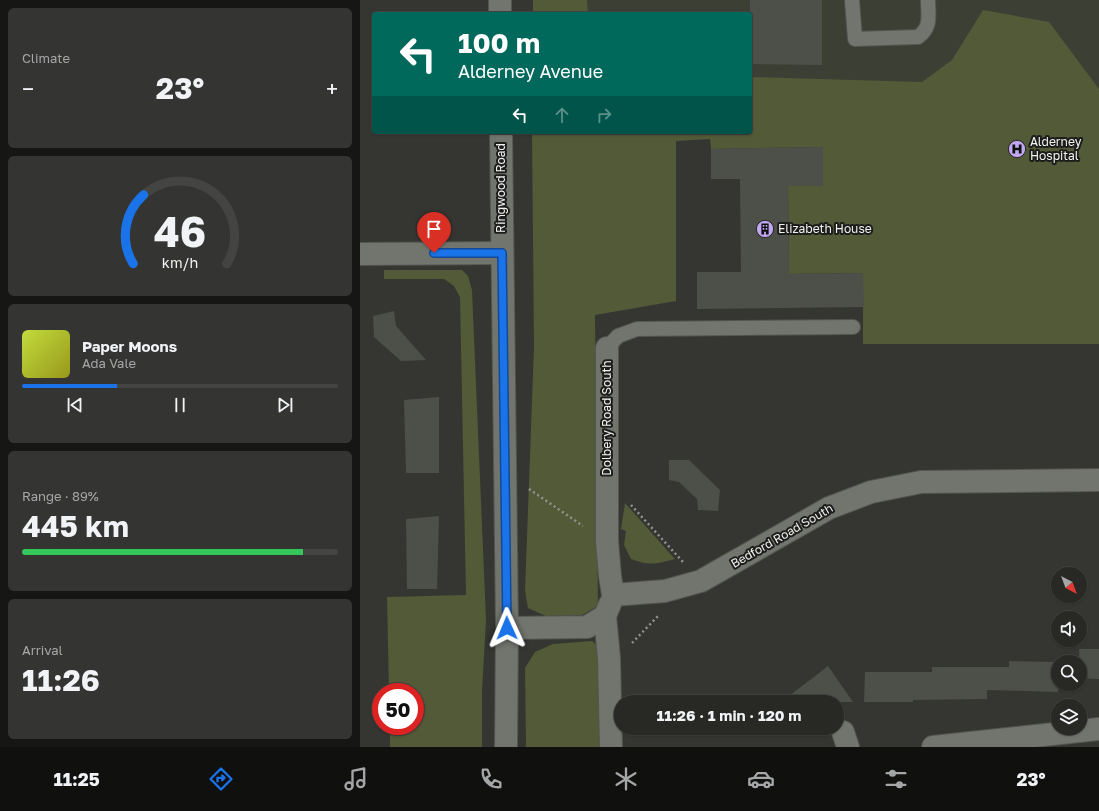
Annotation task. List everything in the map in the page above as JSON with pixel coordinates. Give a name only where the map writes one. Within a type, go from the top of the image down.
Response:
[{"type":"street","points":[[500,0],[500,12]]},
{"type":"street","name":"Ringwood Road","points":[[501,134],[507,628],[506,747]]},
{"type":"street","points":[[360,254],[502,253]]},
{"type":"street","name":"Dolbery Road South","points":[[607,348],[607,542],[613,595]]},
{"type":"street","name":"Bedford Road South","points":[[613,595],[665,591],[701,581],[829,508],[871,492],[921,482],[1099,480]]},
{"type":"street","points":[[611,747],[609,658],[605,616],[613,595]]},
{"type":"street","points":[[507,628],[587,626],[605,616]]},
{"type":"street","points":[[932,747],[1099,729]]},
{"type":"lane","points":[[852,0],[855,39],[918,37],[925,32],[928,26],[928,0]]},
{"type":"lane","name":"Dolbery Road South","points":[[607,348],[618,336],[637,329],[853,327]]},
{"type":"path","points":[[526,488],[607,542]]},
{"type":"path","points":[[607,489],[620,492],[701,581]]},
{"type":"path","points":[[609,658],[623,652],[665,610],[665,591]]},
{"type":"shaded area","name":"Alderney Hospital","points":[[533,0],[1099,0],[1099,344],[935,190],[752,100],[752,12],[533,12]]},
{"type":"green space","points":[[533,0],[587,0],[588,12],[533,12]]},
{"type":"green space","points":[[983,10],[1049,22],[1099,89],[1099,344],[863,344],[863,273],[789,274],[788,186],[823,186],[823,147],[711,149],[710,139],[676,141],[676,301],[595,315],[598,606],[582,615],[546,616],[528,608],[525,591],[534,347],[532,134],[752,134],[752,77],[922,82],[952,60]]},
{"type":"green space","points":[[384,270],[462,270],[468,276],[472,290],[486,620],[482,691],[482,747],[390,747],[390,735],[424,735],[424,683],[389,683],[387,597],[466,595],[460,297],[454,286],[444,279],[384,279]]},
{"type":"green space","points":[[625,503],[675,559],[653,564],[643,563],[631,559],[624,545],[626,531],[621,529]]},
{"type":"green space","points":[[592,641],[599,647],[601,747],[526,747],[525,668],[535,652],[553,644]]},
{"type":"building","points":[[750,0],[822,0],[822,65],[752,64],[752,12],[750,12]]},
{"type":"building","name":"Elizabeth House","points":[[823,147],[823,186],[788,186],[789,274],[863,273],[864,307],[697,309],[697,272],[741,272],[740,179],[711,179],[711,149]]},
{"type":"building","points":[[394,311],[396,326],[426,360],[401,361],[374,337],[373,316]]},
{"type":"building","points":[[439,397],[439,473],[406,473],[404,400]]},
{"type":"building","points":[[669,460],[689,460],[720,490],[718,511],[698,510],[697,499],[679,482],[669,480]]},
{"type":"building","points":[[439,516],[437,589],[407,589],[406,519]]},
{"type":"building","points":[[1079,649],[1099,649],[1099,679],[1087,678],[1087,655],[1079,655]]},
{"type":"building","points":[[1009,661],[1051,662],[1051,691],[1058,692],[987,690],[987,699],[864,702],[865,672],[932,672],[932,667],[1009,667]]},
{"type":"building","points":[[828,666],[853,702],[844,702],[844,695],[790,695]]},
{"type":"place","name":"Alderney Hospital","points":[[1017,149]]},
{"type":"place","name":"Elizabeth House","points":[[765,229]]},
{"type":"route","points":[[434,253],[502,253],[507,628]]}]
